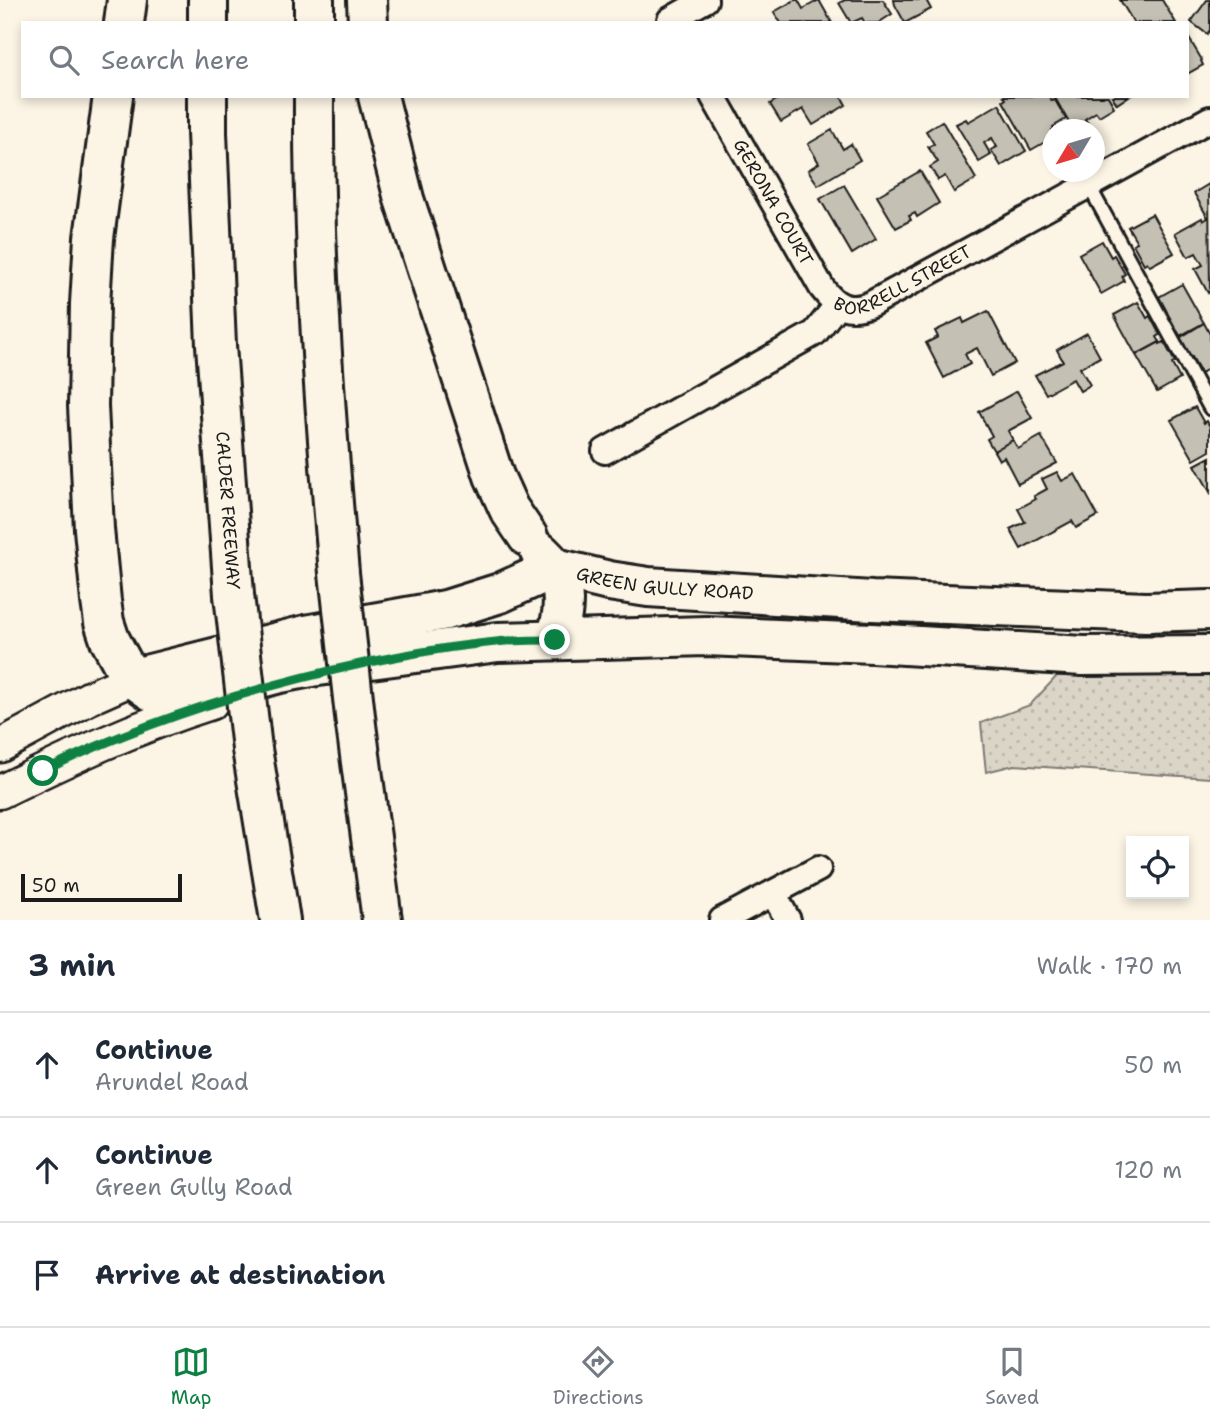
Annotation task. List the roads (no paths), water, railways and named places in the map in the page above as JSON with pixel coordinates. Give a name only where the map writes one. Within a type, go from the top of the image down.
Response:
[{"type":"main road","points":[[124,21],[127,0]]},
{"type":"main road","points":[[208,0],[208,21]]},
{"type":"main road","points":[[314,0],[314,21]]},
{"type":"main road","points":[[367,0],[368,21]]},
{"type":"main road","points":[[113,98],[94,238],[90,304],[88,406],[94,529],[103,612],[110,640],[134,678],[158,695],[173,699],[186,698],[311,667],[498,642],[706,636],[1083,656],[1210,655]]},
{"type":"main road","name":"CALDER FREEWAY","points":[[207,98],[216,345],[234,595],[252,749],[280,920]]},
{"type":"main road","points":[[313,98],[315,215],[331,489],[356,726],[382,920]]},
{"type":"main road","points":[[379,98],[404,199],[494,476],[509,509],[528,537],[555,568],[564,604],[555,640]]},
{"type":"main road","name":"GREEN GULLY ROAD","points":[[134,678],[306,635],[459,607],[500,593],[555,568],[608,581],[648,587],[873,601],[1146,612],[1210,610]]},
{"type":"street","points":[[667,14],[705,0]]},
{"type":"street","name":"GERONA COURT","points":[[714,98],[822,288],[838,304]]},
{"type":"street","name":"BORRELL STREET","points":[[605,451],[815,333],[838,304],[849,309],[871,304],[1210,119]]},
{"type":"street","points":[[0,792],[97,746],[184,712],[283,682],[426,651]]},
{"type":"street","points":[[0,746],[89,698],[134,678]]},
{"type":"street","points":[[722,920],[818,869]]},
{"type":"street","points":[[773,893],[788,920]]},
{"type":"lane","points":[[1089,186],[1210,408]]}]
